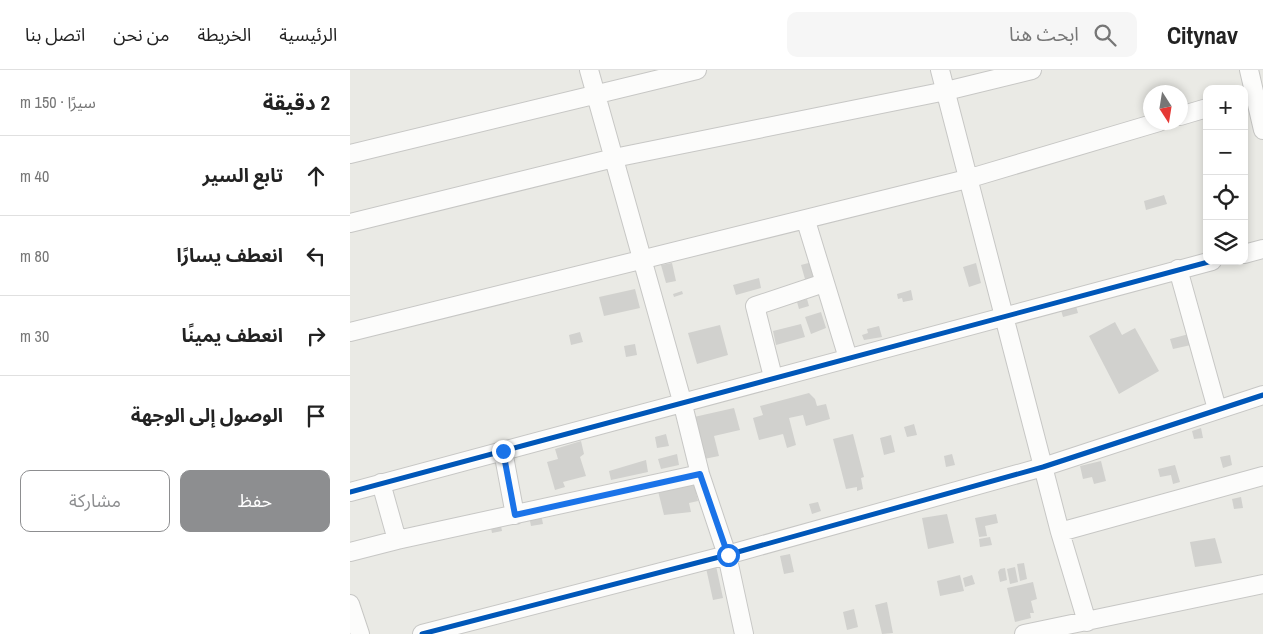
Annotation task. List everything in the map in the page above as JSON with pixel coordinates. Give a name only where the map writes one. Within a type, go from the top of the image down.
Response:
[{"type":"street","points":[[589,70],[641,261],[682,401],[700,474],[728,555],[744,634]]},
{"type":"street","points":[[350,154],[697,70]]},
{"type":"street","points":[[940,70],[967,180],[1060,532],[1087,622]]},
{"type":"street","points":[[350,223],[614,158],[946,91],[1032,70]]},
{"type":"street","points":[[1252,71],[1250,95],[1263,130]]},
{"type":"street","points":[[1188,114],[1203,109]]},
{"type":"street","points":[[350,332],[967,180],[1143,127]]},
{"type":"street","points":[[806,221],[848,358]]},
{"type":"street","points":[[1248,253],[1263,249]]},
{"type":"street","points":[[350,492],[682,401],[1203,263]]},
{"type":"street","points":[[1178,269],[1217,409]]},
{"type":"street","points":[[773,377],[754,306],[824,283]]},
{"type":"street","points":[[422,634],[728,555],[1043,467],[1263,395]]},
{"type":"street","points":[[503,451],[515,515]]},
{"type":"street","points":[[350,552],[700,474]]},
{"type":"street","points":[[1060,532],[1263,476]]},
{"type":"street","points":[[381,483],[397,540]]},
{"type":"street","points":[[1024,634],[1043,632],[1263,584]]},
{"type":"street","points":[[350,604],[356,627]]},
{"type":"building","points":[[1164,195],[1167,204],[1146,210],[1144,201]]},
{"type":"building","points":[[816,261],[822,282],[807,286],[801,265]]},
{"type":"building","points":[[672,263],[676,281],[666,283],[661,265]]},
{"type":"building","points":[[976,263],[981,283],[969,287],[963,267]]},
{"type":"building","points":[[759,278],[761,288],[736,295],[733,285]]},
{"type":"building","points":[[635,289],[640,308],[604,316],[599,297]]},
{"type":"building","points":[[911,290],[913,300],[903,302],[902,298],[898,299],[897,294]]},
{"type":"building","points":[[682,291],[683,294],[674,297],[673,294]]},
{"type":"building","points":[[807,299],[809,306],[799,309],[797,302]]},
{"type":"building","points":[[1076,306],[1078,313],[1063,317],[1061,310]]},
{"type":"building","points":[[821,312],[826,328],[811,334],[805,317]]},
{"type":"building","points":[[1115,322],[1122,335],[1135,328],[1159,371],[1119,394],[1089,336]]},
{"type":"building","points":[[801,324],[805,337],[776,345],[773,331]]},
{"type":"building","points":[[720,325],[728,355],[697,364],[688,333]]},
{"type":"building","points":[[879,326],[882,337],[864,340],[862,335],[868,333],[867,329]]},
{"type":"building","points":[[580,332],[583,342],[571,345],[569,335]]},
{"type":"building","points":[[1189,334],[1191,345],[1173,349],[1170,339]]},
{"type":"building","points":[[635,344],[637,355],[626,357],[624,346]]},
{"type":"building","points":[[809,393],[815,399],[817,406],[826,404],[830,419],[806,426],[803,415],[789,418],[796,445],[787,448],[783,434],[759,440],[753,418],[763,415],[760,406]]},
{"type":"building","points":[[734,408],[740,430],[714,436],[719,456],[704,459],[694,417]]},
{"type":"building","points":[[914,424],[917,435],[907,437],[904,427]]},
{"type":"building","points":[[1201,428],[1203,438],[1194,439],[1192,431]]},
{"type":"building","points":[[666,434],[669,446],[657,448],[655,437]]},
{"type":"building","points":[[853,434],[864,477],[861,478],[863,489],[857,491],[857,487],[846,489],[833,439]]},
{"type":"building","points":[[891,435],[895,452],[884,455],[880,438]]},
{"type":"building","points":[[581,441],[584,454],[580,457],[586,476],[563,482],[565,487],[555,490],[547,462],[558,459],[555,449]]},
{"type":"building","points":[[677,454],[679,465],[661,469],[658,459]]},
{"type":"building","points":[[952,454],[955,465],[946,467],[944,456]]},
{"type":"building","points":[[1230,455],[1232,465],[1223,468],[1220,457]]},
{"type":"building","points":[[646,460],[648,472],[611,480],[609,471]]},
{"type":"building","points":[[1101,461],[1106,481],[1094,484],[1092,477],[1083,479],[1080,466]]},
{"type":"building","points":[[1175,465],[1180,482],[1173,484],[1171,475],[1160,477],[1158,469]]},
{"type":"building","points":[[694,483],[698,501],[689,503],[691,512],[664,515],[658,491]]},
{"type":"building","points":[[1241,497],[1243,508],[1234,509],[1232,499]]},
{"type":"building","points":[[818,502],[821,511],[812,514],[809,504]]},
{"type":"building","points":[[541,514],[543,524],[531,526],[529,516]]},
{"type":"building","points":[[947,514],[954,543],[928,549],[922,518]]},
{"type":"building","points":[[996,514],[998,523],[985,526],[987,536],[979,537],[975,518]]},
{"type":"building","points":[[500,521],[502,531],[492,533],[490,523]]},
{"type":"building","points":[[990,537],[992,545],[980,547],[979,539]]},
{"type":"building","points":[[1215,538],[1222,563],[1195,567],[1190,542]]},
{"type":"building","points":[[790,554],[794,572],[784,574],[780,556]]},
{"type":"building","points":[[1024,563],[1027,579],[1020,581],[1017,564]]},
{"type":"building","points":[[716,566],[723,598],[713,600],[706,568]]},
{"type":"building","points":[[1015,567],[1018,582],[1010,584],[1007,569]]},
{"type":"building","points":[[1005,568],[1007,580],[1000,582],[998,572],[1000,569]]},
{"type":"building","points":[[960,575],[964,591],[940,596],[937,581]]},
{"type":"building","points":[[972,575],[975,584],[965,587],[963,578]]},
{"type":"building","points":[[1033,582],[1037,599],[1031,601],[1034,613],[1030,613],[1031,618],[1015,622],[1007,588]]},
{"type":"building","points":[[887,602],[893,633],[882,634],[875,605]]},
{"type":"building","points":[[854,609],[858,627],[847,630],[843,612]]},
{"type":"cycle path","points":[[350,492],[1203,263]]},
{"type":"cycle path","points":[[422,634],[727,555],[1043,467],[1263,395]]},
{"type":"route","points":[[503,451],[515,515],[700,474],[728,555]]}]
